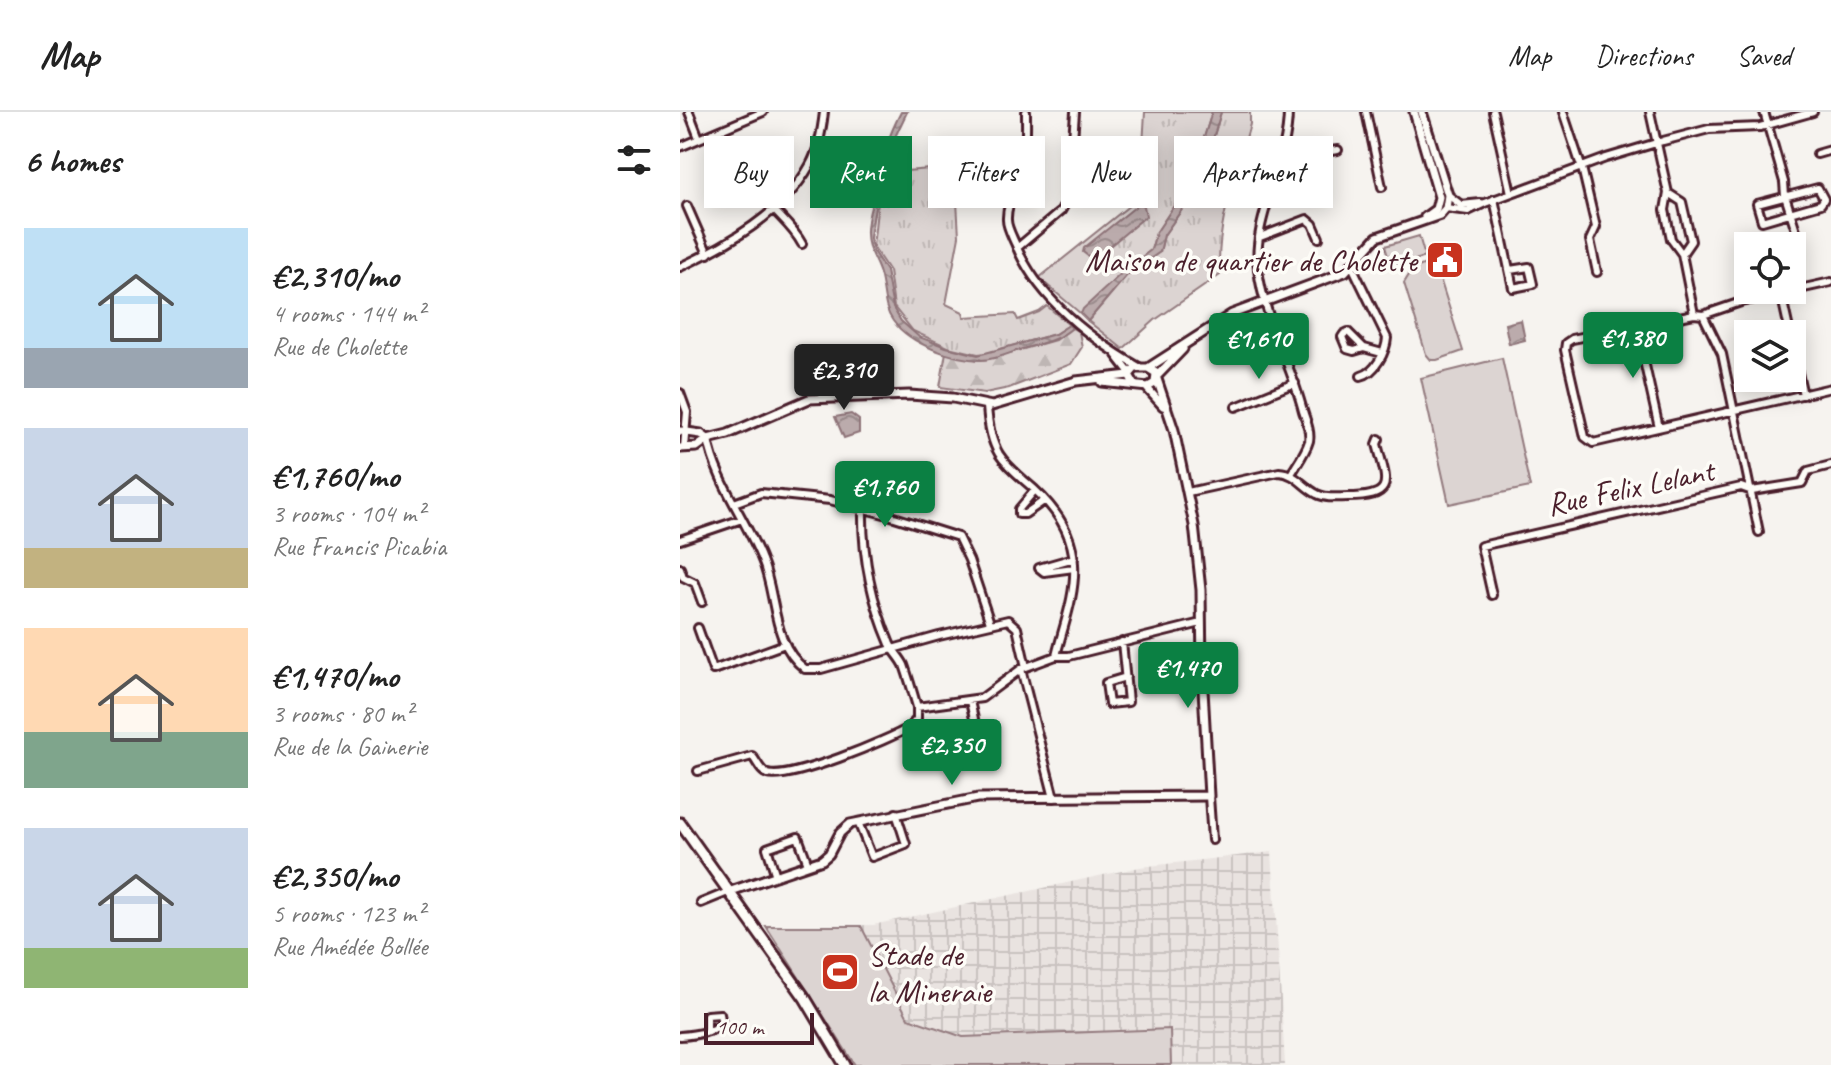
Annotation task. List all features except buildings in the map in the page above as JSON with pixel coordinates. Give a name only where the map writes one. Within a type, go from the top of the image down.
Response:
[{"type":"main road","points":[[680,823],[805,998],[845,1065]]},
{"type":"street","points":[[689,112],[699,138]]},
{"type":"street","points":[[680,147],[763,112]]},
{"type":"street","points":[[794,183],[810,164],[820,139],[824,112]]},
{"type":"street","points":[[1026,112],[1023,167],[1007,221],[1017,248],[1047,297],[1114,353],[1157,377],[1174,430],[1188,492],[1201,590],[1212,840]]},
{"type":"street","points":[[1017,248],[1061,211],[1069,197],[1075,112]]},
{"type":"street","points":[[1284,136],[1288,112]]},
{"type":"street","points":[[1366,112],[1382,187]]},
{"type":"street","points":[[1414,112],[1439,193],[1446,203],[1468,211],[1581,167],[1658,142],[1709,129],[1749,129],[1813,112]]},
{"type":"street","points":[[1422,112],[1446,203]]},
{"type":"street","points":[[1493,112],[1511,193]]},
{"type":"street","points":[[1563,112],[1596,227],[1590,240],[1597,272]]},
{"type":"street","points":[[1650,112],[1668,193],[1665,210],[1671,239],[1682,254],[1694,314]]},
{"type":"street","points":[[1764,112],[1796,232]]},
{"type":"street","points":[[1333,151],[1338,150]]},
{"type":"street","points":[[1817,154],[1831,150]]},
{"type":"street","points":[[1818,188],[1822,192],[1824,199],[1821,204],[1790,213],[1762,221],[1757,204],[1818,188]]},
{"type":"street","points":[[1668,193],[1682,202],[1691,241],[1682,254]]},
{"type":"street","points":[[1494,199],[1513,288],[1533,284],[1529,267],[1510,270]]},
{"type":"street","points":[[680,393],[686,407],[682,448],[697,447],[708,439],[728,434],[809,399],[931,396],[987,406],[1005,404],[1076,381],[1130,374],[1232,314],[1337,275],[1352,266],[1371,241],[1429,216],[1446,203]]},
{"type":"street","points":[[687,206],[708,254]]},
{"type":"street","points":[[680,267],[730,242],[773,208],[802,244]]},
{"type":"street","points":[[1267,208],[1260,237],[1258,269],[1265,301],[1295,383],[1309,436],[1291,474]]},
{"type":"street","points":[[1260,237],[1307,219],[1313,224],[1319,238]]},
{"type":"street","points":[[1352,266],[1387,338],[1370,374],[1361,376]]},
{"type":"street","points":[[1806,288],[1831,282]]},
{"type":"street","points":[[1742,304],[1703,315],[1694,314],[1572,339],[1566,343],[1568,365],[1588,442],[1831,388]]},
{"type":"street","points":[[1703,315],[1722,354],[1759,532]]},
{"type":"street","points":[[1636,325],[1659,428]]},
{"type":"street","points":[[1096,380],[1122,386],[1153,385],[1192,339]]},
{"type":"street","points":[[1364,348],[1382,353]]},
{"type":"street","points":[[1114,353],[1135,385]]},
{"type":"street","points":[[1236,407],[1295,383]]},
{"type":"street","points":[[1146,387],[1166,409]]},
{"type":"street","points":[[987,406],[992,439],[998,452],[1008,466],[1045,500],[1064,527],[1074,558],[1072,591],[1056,656]]},
{"type":"street","points":[[683,432],[701,434],[708,439],[715,462],[763,562],[785,644],[800,665],[810,670],[990,623],[1008,620],[1015,625],[1054,798]]},
{"type":"street","points":[[1188,492],[1274,473],[1291,474],[1321,496],[1373,496],[1381,490],[1385,480],[1385,468],[1377,444],[1379,439]]},
{"type":"street","name":"Rue Felix Lelant","points":[[1492,595],[1481,546],[1741,487],[1752,491],[1802,483],[1808,471],[1831,465]]},
{"type":"street","points":[[1035,490],[1019,509],[1019,514],[1025,514],[1045,500]]},
{"type":"street","points":[[734,503],[761,493],[830,500],[914,522],[960,539],[990,623]]},
{"type":"street","points":[[698,771],[752,756],[762,771],[771,775],[822,764],[910,727],[917,719],[917,707],[903,662],[892,649],[867,567],[862,536],[863,509]]},
{"type":"street","points":[[680,540],[742,519]]},
{"type":"street","points":[[1074,558],[1043,564],[1039,568],[1044,572],[1074,568]]},
{"type":"street","points":[[680,568],[683,577],[695,583],[702,602]]},
{"type":"street","points":[[917,707],[970,701],[987,695],[1024,668],[1056,656],[1069,656],[1201,623]]},
{"type":"street","points":[[698,628],[713,670],[785,644]]},
{"type":"street","points":[[1122,642],[1126,677],[1128,702],[1109,704],[1106,683],[1126,677]]},
{"type":"street","points":[[970,701],[976,728],[970,738]]},
{"type":"street","points":[[701,903],[826,857],[844,828],[896,813],[978,798],[1209,796]]},
{"type":"street","points":[[858,822],[872,857],[906,844],[896,813]]},
{"type":"street","points":[[776,876],[767,848],[798,837],[808,864]]},
{"type":"street","points":[[680,1036],[707,1031]]},
{"type":"shaded area","points":[[1272,852],[1285,1065],[837,1065],[765,926],[873,925],[1140,867]]},
{"type":"green space","points":[[1145,112],[1212,112],[1204,136],[1174,136],[1174,206],[1156,233],[1151,250],[1125,270],[1081,314],[1039,278],[1126,208],[1158,208],[1158,136],[1144,136]]},
{"type":"green space","points":[[1221,112],[1250,112],[1247,136],[1214,136]]},
{"type":"green space","points":[[928,169],[928,208],[957,208],[959,236],[946,304],[963,312],[964,317],[1015,314],[1018,320],[1047,306],[1069,325],[1055,334],[978,354],[948,347],[913,331],[894,307],[889,271],[873,247],[877,208],[912,208],[912,170]]},
{"type":"green space","points":[[1183,208],[1227,208],[1220,239],[1220,275],[1155,320],[1123,349],[1088,321],[1127,275],[1160,252],[1164,235]]},
{"type":"green space","points":[[1419,236],[1425,257],[1391,267],[1385,246]]},
{"type":"green space","points":[[1425,264],[1437,269],[1463,351],[1437,360],[1431,360],[1426,354],[1404,283],[1412,270]]},
{"type":"green space","points":[[1072,328],[1079,332],[1082,347],[1071,364],[1009,388],[985,393],[940,387],[946,352],[978,360],[988,359],[1055,340]]},
{"type":"green space","points":[[1502,358],[1530,487],[1449,504],[1421,378]]},
{"type":"green space","name":"Stade de la Mineraie","points":[[766,926],[861,926],[908,1018],[963,1037],[1170,1029],[1171,1065],[855,1065]]},
{"type":"water","points":[[901,112],[907,112],[895,136],[890,136]]},
{"type":"water","points":[[1212,112],[1221,112],[1214,136],[1204,136]]},
{"type":"water","points":[[1174,206],[1183,208],[1164,235],[1160,252],[1127,275],[1088,321],[1081,314],[1083,309],[1151,250],[1156,233]]},
{"type":"water","points":[[871,208],[875,208],[870,238],[873,251],[886,271],[893,308],[901,321],[919,337],[978,355],[1055,334],[1069,325],[1072,328],[1046,342],[981,360],[958,357],[921,344],[901,330],[890,316],[880,274],[868,245]]},
{"type":"water","points":[[1134,208],[1144,208],[1146,216],[1093,260],[1083,252]]},
{"type":"water","points":[[1521,320],[1525,340],[1509,344],[1505,324]]},
{"type":"water","points":[[851,414],[859,420],[859,433],[844,438],[835,417]]},
{"type":"place","name":"Maison de quartier de Cholette","points":[[1445,260]]},
{"type":"place","name":"Stade de la Mineraie","points":[[840,972]]}]
